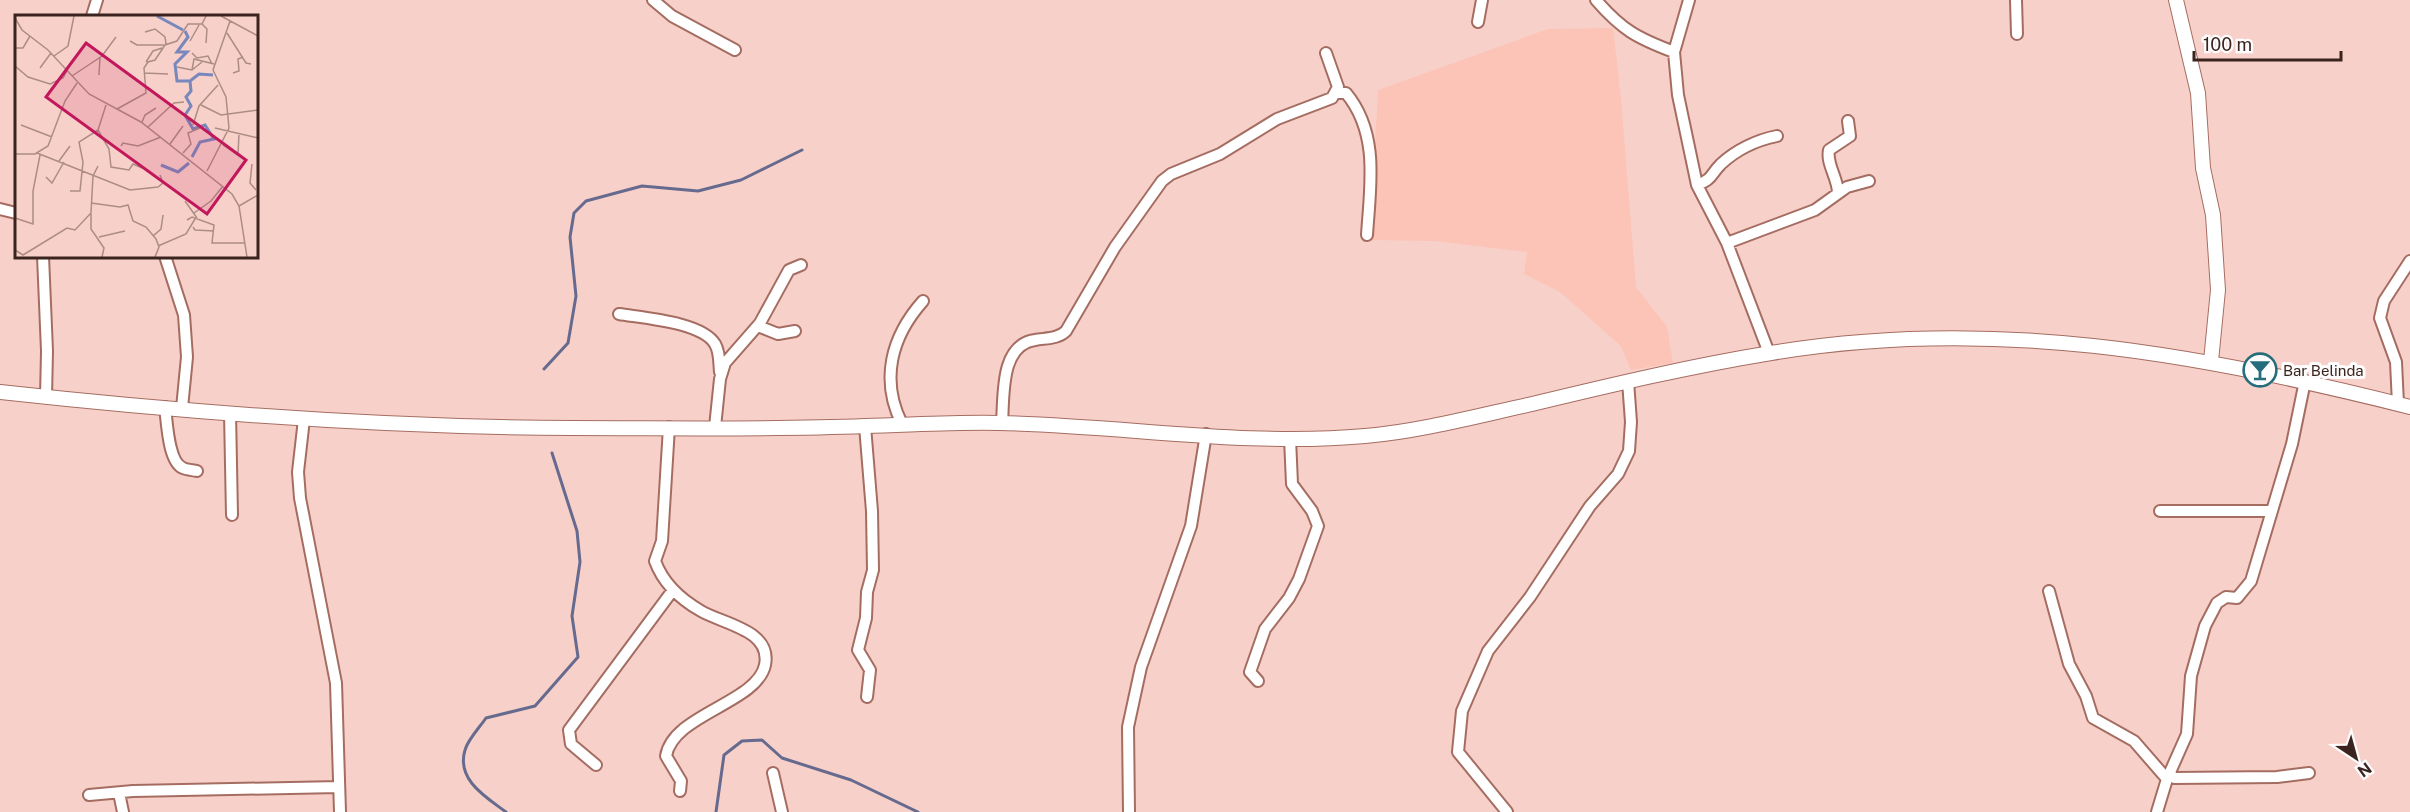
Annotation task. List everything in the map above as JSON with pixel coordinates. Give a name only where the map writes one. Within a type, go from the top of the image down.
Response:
[{"type":"main road","points":[[2176,0],[2198,93],[2203,168],[2213,216],[2218,290],[2211,361]]},
{"type":"main road","points":[[0,392],[304,419],[451,425],[715,427],[1002,423],[1290,438],[1365,436],[1428,427],[1628,381],[1770,353],[1906,338],[2018,338],[2098,344],[2211,361],[2305,381],[2404,406]]},
{"type":"street","points":[[92,15],[97,0]]},
{"type":"street","points":[[652,0],[672,16],[735,50]]},
{"type":"street","points":[[1478,22],[1482,0]]},
{"type":"street","points":[[1596,0],[1621,28],[1674,52]]},
{"type":"street","points":[[1689,0],[1674,52],[1678,95],[1697,185],[1727,243],[1770,353]]},
{"type":"street","points":[[2016,0],[2017,34]]},
{"type":"street","points":[[1002,423],[1006,374],[1015,349],[1025,341],[1061,336],[1066,331],[1115,247],[1162,181],[1240,143],[1259,128],[1332,98],[1337,93],[1338,87],[1326,53]]},
{"type":"street","points":[[1337,93],[1346,93],[1354,103],[1371,149],[1366,235]]},
{"type":"street","points":[[1838,193],[1838,184],[1828,155],[1829,150],[1850,136],[1848,121]]},
{"type":"street","points":[[1697,185],[1710,181],[1721,164],[1749,145],[1777,136]]},
{"type":"street","points":[[1727,243],[1815,210],[1847,187],[1869,181]]},
{"type":"street","points":[[0,209],[15,213]]},
{"type":"street","points":[[43,258],[48,351],[46,397]]},
{"type":"street","points":[[166,258],[184,315],[188,357],[182,408]]},
{"type":"street","points":[[2404,406],[2396,362],[2380,318],[2384,301],[2410,261]]},
{"type":"street","points":[[720,379],[725,363],[758,326],[789,270],[801,265]]},
{"type":"street","points":[[903,424],[891,399],[890,376],[893,356],[900,332],[923,301]]},
{"type":"street","points":[[619,314],[685,326],[710,338],[719,353],[720,379],[715,427]]},
{"type":"street","points":[[758,326],[778,334],[795,331]]},
{"type":"street","points":[[1508,812],[1462,760],[1458,752],[1462,711],[1488,651],[1530,597],[1569,535],[1618,474],[1629,451],[1631,422],[1628,381]]},
{"type":"street","points":[[2157,812],[2168,777],[2187,734],[2191,676],[2205,626],[2217,603],[2226,597],[2237,598],[2245,591],[2259,556],[2270,511],[2292,444],[2305,381]]},
{"type":"street","points":[[165,407],[171,451],[176,463],[183,469],[197,471]]},
{"type":"street","points":[[230,413],[232,514]]},
{"type":"street","points":[[304,419],[298,472],[300,498],[336,683],[340,812]]},
{"type":"street","points":[[865,426],[872,511],[873,570],[867,592],[866,618],[858,650],[870,670],[867,697]]},
{"type":"street","points":[[669,427],[662,541],[655,561],[664,580],[673,590],[701,611],[751,633],[760,641],[766,656],[765,668],[754,683],[677,734],[667,748],[666,756],[681,781],[681,791]]},
{"type":"street","points":[[1129,812],[1128,727],[1141,667],[1191,526],[1206,434]]},
{"type":"street","points":[[1258,681],[1250,672],[1253,658],[1265,629],[1289,598],[1299,579],[1318,526],[1312,511],[1292,484],[1290,438]]},
{"type":"street","points":[[2160,511],[2184,513],[2270,511]]},
{"type":"street","points":[[596,765],[571,744],[569,730],[673,590]]},
{"type":"street","points":[[2049,591],[2069,664],[2086,696],[2093,718],[2134,741],[2168,777],[2277,777],[2309,773]]},
{"type":"street","points":[[772,773],[782,812]]},
{"type":"street","points":[[89,795],[339,787]]},
{"type":"street","points":[[119,793],[123,812]]},
{"type":"shaded area","points":[[1613,28],[1636,287],[1667,327],[1673,363],[1631,370],[1621,346],[1560,292],[1524,274],[1527,252],[1435,241],[1370,240],[1378,90],[1548,29]]},
{"type":"waterway","points":[[544,369],[568,343],[576,296],[570,237],[574,213],[586,201],[642,186],[698,191],[741,180],[802,150]]},
{"type":"waterway","points":[[506,812],[482,794],[469,779],[463,761],[471,737],[486,718],[535,706],[578,657],[572,616],[580,562],[577,531],[552,453]]},
{"type":"waterway","points":[[716,812],[724,755],[742,741],[762,740],[782,758],[851,780],[918,812]]},
{"type":"place","name":"Bar Belinda","points":[[2260,370]]}]
